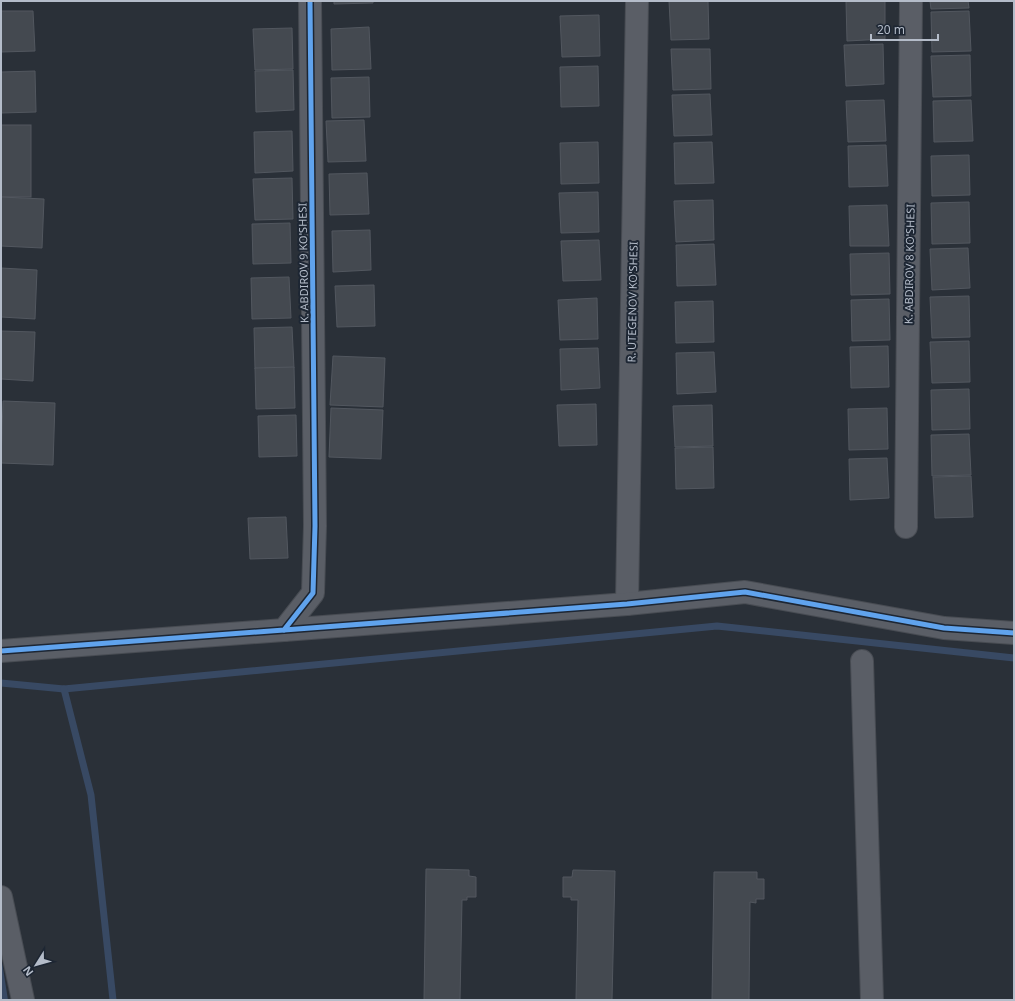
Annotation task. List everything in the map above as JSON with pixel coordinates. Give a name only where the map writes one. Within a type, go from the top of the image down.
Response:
[{"type":"street","name":"K. ABDIROV 9 KO'SHESI","points":[[284,630],[313,593],[315,526],[310,1]]},
{"type":"street","name":"R. UTEGENOV KO'SHESI","points":[[627,604],[637,1]]},
{"type":"street","name":"K. ABDIROV 8 KO'SHESI","points":[[906,527],[912,1]]},
{"type":"street","points":[[1,651],[627,604],[745,592],[944,628],[1014,633]]},
{"type":"street","points":[[862,661],[872,1000]]},
{"type":"street","points":[[1,897],[23,1000]]},
{"type":"water","points":[[1,956],[8,1000],[1,1000]]},
{"type":"building","points":[[334,1],[373,1],[373,3],[334,4]]},
{"type":"building","points":[[669,1],[708,1],[709,39],[671,40]]},
{"type":"building","points":[[846,1],[885,1],[885,39],[847,41]]},
{"type":"building","points":[[930,1],[968,1],[969,8],[931,9]]},
{"type":"building","points":[[1,11],[33,11],[35,51],[1,52]]},
{"type":"building","points":[[969,11],[971,51],[932,52],[931,12]]},
{"type":"building","points":[[599,15],[600,56],[562,57],[560,16]]},
{"type":"building","points":[[369,27],[371,69],[332,70],[331,29]]},
{"type":"building","points":[[292,28],[293,69],[255,70],[253,29]]},
{"type":"building","points":[[883,44],[884,84],[846,86],[844,45]]},
{"type":"building","points":[[671,49],[710,49],[711,89],[673,90]]},
{"type":"building","points":[[970,55],[971,96],[933,97],[931,56]]},
{"type":"building","points":[[598,66],[599,106],[561,107],[560,67]]},
{"type":"building","points":[[293,70],[294,110],[256,112],[255,71]]},
{"type":"building","points":[[35,71],[36,112],[1,113],[1,72]]},
{"type":"building","points":[[369,77],[370,117],[332,118],[331,78]]},
{"type":"building","points":[[710,94],[712,135],[674,136],[672,95]]},
{"type":"building","points":[[884,100],[886,141],[848,142],[846,101]]},
{"type":"building","points":[[971,100],[973,141],[934,142],[933,101]]},
{"type":"building","points":[[364,120],[366,161],[328,162],[326,121]]},
{"type":"building","points":[[1,125],[31,125],[31,197],[1,197]]},
{"type":"building","points":[[292,131],[293,171],[255,173],[254,132]]},
{"type":"building","points":[[598,142],[599,183],[561,184],[560,143]]},
{"type":"building","points":[[712,142],[714,183],[675,184],[674,143]]},
{"type":"building","points":[[886,145],[888,186],[849,187],[848,146]]},
{"type":"building","points":[[969,155],[970,195],[932,196],[931,156]]},
{"type":"building","points":[[367,173],[369,214],[330,215],[329,174]]},
{"type":"building","points":[[292,178],[293,219],[255,220],[253,179]]},
{"type":"building","points":[[598,192],[599,232],[561,233],[559,193]]},
{"type":"building","points":[[1,197],[44,199],[42,248],[1,246]]},
{"type":"building","points":[[713,200],[714,240],[676,242],[674,201]]},
{"type":"building","points":[[969,202],[970,243],[932,244],[931,203]]},
{"type":"building","points":[[887,205],[889,246],[850,246],[849,206]]},
{"type":"building","points":[[290,223],[291,263],[253,264],[252,224]]},
{"type":"building","points":[[370,230],[371,270],[333,272],[332,231]]},
{"type":"building","points":[[599,240],[601,280],[563,281],[561,241]]},
{"type":"building","points":[[714,244],[716,285],[677,286],[676,245]]},
{"type":"building","points":[[968,248],[970,288],[932,290],[930,249]]},
{"type":"building","points":[[889,253],[890,294],[851,295],[850,254]]},
{"type":"building","points":[[1,268],[37,270],[35,319],[1,317]]},
{"type":"building","points":[[289,277],[291,318],[252,319],[251,278]]},
{"type":"building","points":[[374,285],[375,326],[337,327],[335,286]]},
{"type":"building","points":[[969,296],[970,337],[932,338],[930,297]]},
{"type":"building","points":[[597,298],[598,339],[560,340],[558,300]]},
{"type":"building","points":[[889,299],[890,340],[852,341],[851,300]]},
{"type":"building","points":[[713,301],[714,342],[676,343],[675,302]]},
{"type":"building","points":[[292,327],[294,368],[255,369],[254,328]]},
{"type":"building","points":[[1,331],[35,332],[33,381],[1,379]]},
{"type":"building","points":[[969,341],[970,382],[932,383],[930,342]]},
{"type":"building","points":[[888,346],[889,387],[851,388],[850,347]]},
{"type":"building","points":[[598,348],[600,388],[561,390],[560,349]]},
{"type":"building","points":[[714,352],[716,392],[677,394],[676,353]]},
{"type":"building","points":[[333,356],[385,358],[383,407],[330,405]]},
{"type":"building","points":[[294,367],[295,408],[256,409],[255,368]]},
{"type":"building","points":[[969,389],[970,429],[932,430],[931,390]]},
{"type":"building","points":[[3,401],[55,403],[53,465],[1,463]]},
{"type":"building","points":[[596,404],[597,445],[559,446],[557,405]]},
{"type":"building","points":[[712,405],[713,446],[675,447],[673,406]]},
{"type":"building","points":[[331,408],[383,410],[381,459],[329,457]]},
{"type":"building","points":[[887,408],[888,449],[849,450],[848,409]]},
{"type":"building","points":[[296,415],[297,456],[259,457],[258,416]]},
{"type":"building","points":[[969,434],[971,475],[932,476],[931,435]]},
{"type":"building","points":[[713,447],[714,488],[676,489],[675,448]]},
{"type":"building","points":[[887,458],[889,498],[850,500],[849,459]]},
{"type":"building","points":[[971,476],[973,517],[935,518],[933,477]]},
{"type":"building","points":[[286,517],[288,558],[250,559],[248,518]]},
{"type":"building","points":[[426,869],[469,870],[469,876],[476,877],[476,897],[467,897],[467,900],[462,900],[460,1000],[424,1000]]},
{"type":"building","points":[[573,870],[615,871],[612,1000],[576,1000],[578,900],[571,900],[571,897],[563,897],[563,877],[572,877]]},
{"type":"building","points":[[714,872],[757,872],[757,879],[764,879],[764,899],[756,899],[756,903],[750,902],[749,1000],[712,1000]]},
{"type":"waterway","points":[[1,683],[64,689],[717,626],[1014,658]]},
{"type":"waterway","points":[[64,689],[91,795],[113,1000]]},
{"type":"cycle path","points":[[1,651],[284,630],[313,593],[315,526],[310,1]]},
{"type":"cycle path","points":[[284,630],[627,604],[745,592],[944,628],[1014,633]]}]
